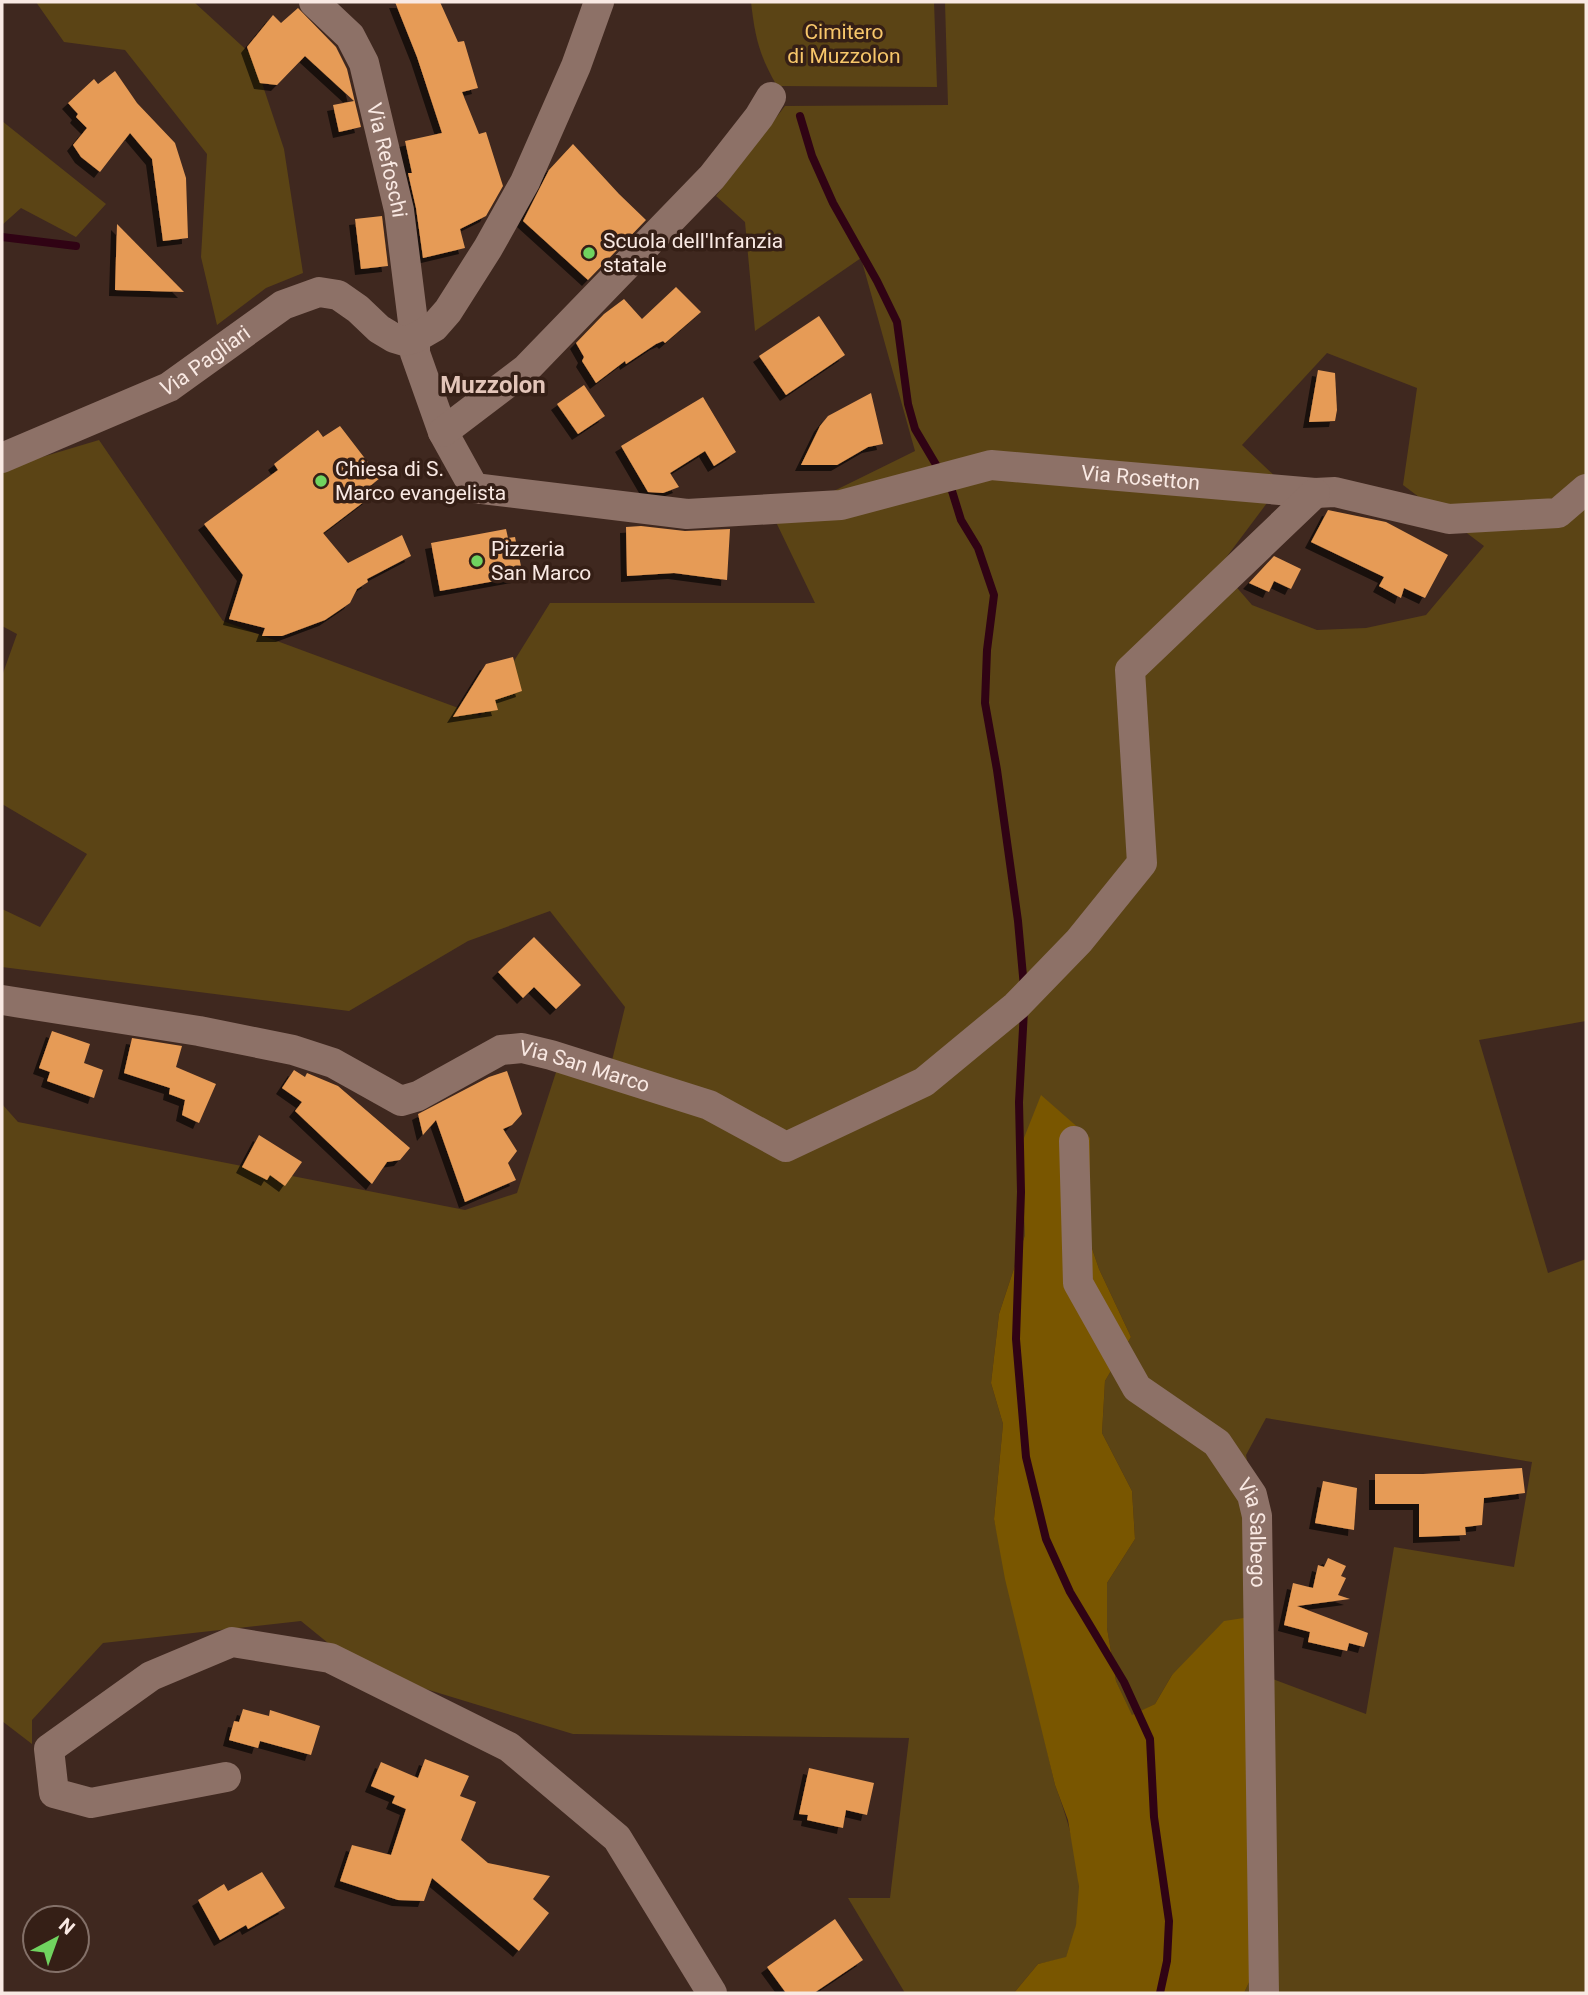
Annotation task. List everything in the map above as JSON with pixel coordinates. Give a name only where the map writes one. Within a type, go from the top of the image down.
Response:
[{"type":"street","name":"Via Refoschi","points":[[314,2],[350,36],[365,63],[399,210],[405,338],[415,353],[443,432]]},
{"type":"street","points":[[405,338],[434,327],[448,311],[526,182],[576,66],[599,2]]},
{"type":"street","points":[[443,432],[526,369],[712,177],[759,117],[771,97]]},
{"type":"street","name":"Via Pagliari","points":[[2,458],[169,387],[283,305],[319,292],[338,295],[379,329],[405,338]]},
{"type":"street","name":"Via Rosetton","points":[[443,432],[474,488],[687,514],[841,505],[991,465],[1315,493],[1335,492],[1449,519],[1558,513],[1586,489]]},
{"type":"street","name":"Via San Marco","points":[[2,1000],[199,1031],[293,1050],[333,1063],[401,1101],[418,1096],[501,1050],[522,1048],[709,1105],[786,1147],[924,1082],[1016,1006],[1079,941],[1142,863],[1130,670],[1315,493]]},
{"type":"street","name":"Via Salbego","points":[[1074,1141],[1079,1283],[1137,1388],[1217,1443],[1252,1495],[1257,1516],[1264,1993]]},
{"type":"street","points":[[226,1777],[91,1803],[54,1793],[49,1749],[151,1676],[232,1642],[330,1658],[509,1747],[617,1838],[712,1993]]},
{"type":"green space","points":[[36,2],[194,2],[253,56],[284,149],[303,273],[266,288],[217,325],[201,257],[207,154],[125,50],[64,42]]},
{"type":"green space","name":"Cimitero di Muzzolon","points":[[751,2],[934,2],[937,87],[777,86],[759,45]]},
{"type":"green space","points":[[945,2],[1586,2],[1586,1021],[1479,1040],[1548,1273],[1586,1259],[1586,1993],[1244,1993],[1253,1974],[1257,1673],[1366,1714],[1394,1547],[1514,1567],[1532,1462],[1266,1418],[1246,1455],[1257,1516],[1257,1616],[1172,1675],[1155,1704],[1132,1716],[1116,1681],[1107,1628],[1107,1583],[1135,1539],[1132,1491],[1102,1433],[1105,1381],[1131,1337],[1099,1269],[1080,1213],[1020,1148],[1025,1235],[999,1314],[991,1383],[1003,1424],[994,1519],[1055,1785],[1075,1854],[1079,1908],[1066,1958],[1038,1964],[1014,1993],[905,1993],[848,1898],[890,1898],[909,1738],[573,1734],[360,1669],[301,1621],[103,1643],[32,1720],[32,1744],[2,1721],[2,1104],[18,1122],[465,1210],[517,1193],[558,1066],[607,1081],[625,1007],[550,911],[468,941],[349,1011],[2,967],[2,909],[40,927],[87,854],[2,804],[2,676],[17,634],[2,626],[2,469],[99,440],[223,621],[480,716],[550,603],[815,603],[775,520],[915,451],[861,258],[755,331],[745,222],[716,196],[785,106],[948,105]],"holes":[[[1327,353],[1417,388],[1403,485],[1484,546],[1426,615],[1366,628],[1317,630],[1252,605],[1219,567],[1282,483],[1242,445]]]},
{"type":"green space","points":[[2,121],[106,204],[76,237],[21,208],[2,225]]},
{"type":"shaded area","points":[[1041,1095],[1090,1138],[1090,1173],[1080,1213],[1099,1269],[1131,1337],[1105,1381],[1102,1433],[1132,1491],[1135,1539],[1107,1583],[1107,1628],[1116,1681],[1132,1715],[1155,1704],[1172,1675],[1224,1621],[1257,1616],[1253,1974],[1244,1993],[1014,1993],[1038,1964],[1066,1957],[1076,1925],[1079,1887],[1068,1820],[1055,1785],[1005,1579],[994,1519],[1003,1424],[991,1383],[999,1314],[1025,1235],[1020,1148]]},
{"type":"building","points":[[395,2],[440,2],[458,42],[464,41],[478,88],[462,92],[479,134],[486,132],[503,186],[486,216],[460,229],[465,248],[423,258],[405,141],[442,133],[417,57]]},
{"type":"building","points":[[298,8],[336,47],[347,69],[361,127],[339,132],[333,105],[354,101],[305,56],[277,85],[260,83],[247,47],[273,15],[281,23]]},
{"type":"building","points":[[115,71],[137,103],[175,143],[186,178],[188,238],[163,241],[152,159],[130,133],[100,172],[81,157],[73,145],[87,128],[76,117],[78,114],[68,103],[94,79],[98,84]]},
{"type":"building","name":"Scuola dell'Infanzia statale","points":[[573,144],[646,220],[588,280],[523,221],[549,170]]},
{"type":"building","points":[[382,216],[388,266],[361,269],[355,219]]},
{"type":"building","points":[[117,224],[184,292],[115,290]]},
{"type":"building","points":[[676,287],[701,312],[665,343],[663,341],[656,344],[626,364],[625,361],[596,383],[582,361],[584,357],[576,343],[604,314],[624,299],[642,319]]},
{"type":"building","points":[[819,316],[845,355],[786,395],[759,356]]},
{"type":"building","points":[[1318,370],[1335,373],[1335,421],[1309,422]]},
{"type":"building","points":[[584,385],[605,416],[578,434],[557,404]]},
{"type":"building","points":[[871,393],[883,444],[868,447],[837,465],[801,465],[820,426],[828,416]]},
{"type":"building","points":[[703,397],[736,452],[714,466],[705,451],[670,473],[679,487],[663,493],[648,492],[621,446]]},
{"type":"building","points":[[340,426],[380,478],[364,491],[369,498],[323,533],[348,563],[402,535],[411,556],[367,579],[368,582],[357,589],[350,603],[325,620],[282,636],[262,636],[265,628],[229,619],[243,575],[204,524],[278,470],[274,464],[318,430],[323,437]]},
{"type":"building","points":[[1328,510],[1386,522],[1448,555],[1425,598],[1404,588],[1401,598],[1379,586],[1384,577],[1311,542]]},
{"type":"building","points":[[626,527],[685,531],[730,529],[727,580],[674,573],[627,576]]},
{"type":"building","name":"Pizzeria San Marco","points":[[506,529],[508,538],[515,537],[523,576],[440,591],[431,543]]},
{"type":"building","points":[[1274,556],[1301,569],[1291,589],[1274,581],[1269,592],[1249,583]]},
{"type":"building","points":[[513,657],[522,691],[495,700],[498,710],[453,717],[486,664]]},
{"type":"building","points":[[534,937],[581,985],[556,1009],[534,987],[523,998],[498,972]]},
{"type":"building","points":[[52,1031],[90,1044],[84,1063],[103,1070],[94,1098],[47,1081],[50,1072],[39,1068]]},
{"type":"building","points":[[132,1038],[182,1046],[176,1067],[216,1084],[199,1123],[182,1115],[185,1100],[169,1094],[170,1088],[124,1073]]},
{"type":"building","points":[[294,1070],[305,1077],[307,1073],[338,1086],[410,1148],[400,1160],[387,1162],[372,1184],[295,1111],[302,1102],[282,1088]]},
{"type":"building","points":[[507,1071],[522,1114],[512,1125],[503,1129],[517,1151],[508,1163],[516,1180],[465,1202],[436,1120],[423,1135],[418,1114],[489,1077]]},
{"type":"building","points":[[259,1135],[302,1162],[285,1186],[270,1175],[267,1180],[242,1167]]},
{"type":"building","points":[[1522,1468],[1525,1493],[1484,1498],[1482,1525],[1465,1527],[1466,1535],[1419,1537],[1419,1504],[1375,1504],[1375,1474]]},
{"type":"building","points":[[1323,1481],[1357,1488],[1354,1530],[1315,1523]]},
{"type":"building","points":[[1328,1558],[1346,1566],[1341,1576],[1346,1578],[1338,1595],[1350,1599],[1297,1606],[1368,1633],[1364,1647],[1349,1643],[1347,1651],[1308,1642],[1310,1632],[1284,1625],[1293,1583],[1313,1588],[1318,1565],[1324,1567]]},
{"type":"building","points":[[243,1709],[269,1716],[270,1710],[320,1726],[311,1755],[260,1741],[258,1748],[229,1740],[234,1721],[239,1722]]},
{"type":"building","points":[[425,1759],[469,1776],[460,1796],[476,1802],[461,1840],[488,1863],[550,1876],[533,1899],[549,1913],[519,1951],[432,1878],[424,1901],[398,1900],[340,1881],[352,1845],[391,1855],[406,1809],[392,1803],[395,1796],[371,1786],[381,1762],[418,1778]]},
{"type":"building","points":[[809,1768],[874,1783],[867,1815],[846,1810],[843,1828],[807,1820],[808,1815],[799,1814]]},
{"type":"building","points":[[262,1872],[285,1908],[248,1929],[246,1925],[220,1940],[198,1900],[224,1884],[228,1891]]},
{"type":"building","points":[[835,1919],[863,1960],[814,1993],[786,1993],[767,1967]]},
{"type":"waterway","points":[[800,116],[812,156],[833,203],[897,322],[908,404],[915,429],[938,468]]},
{"type":"waterway","points":[[2,237],[76,246]]},
{"type":"waterway","points":[[952,491],[961,520],[978,548],[994,595],[987,650],[985,703],[1018,921],[1024,987]]},
{"type":"waterway","points":[[1024,1010],[1019,1102],[1021,1192],[1016,1339],[1026,1457],[1046,1539],[1070,1592],[1124,1682],[1150,1739],[1154,1817],[1169,1921],[1167,1961],[1160,1993]]},
{"type":"place","name":"Scuola dell'Infanzia statale","points":[[589,253]]},
{"type":"place","name":"Chiesa di S. Marco evangelista","points":[[321,481]]},
{"type":"place","name":"Pizzeria San Marco","points":[[477,561]]},
{"type":"district","name":"Muzzolon","points":[[493,385]]}]
